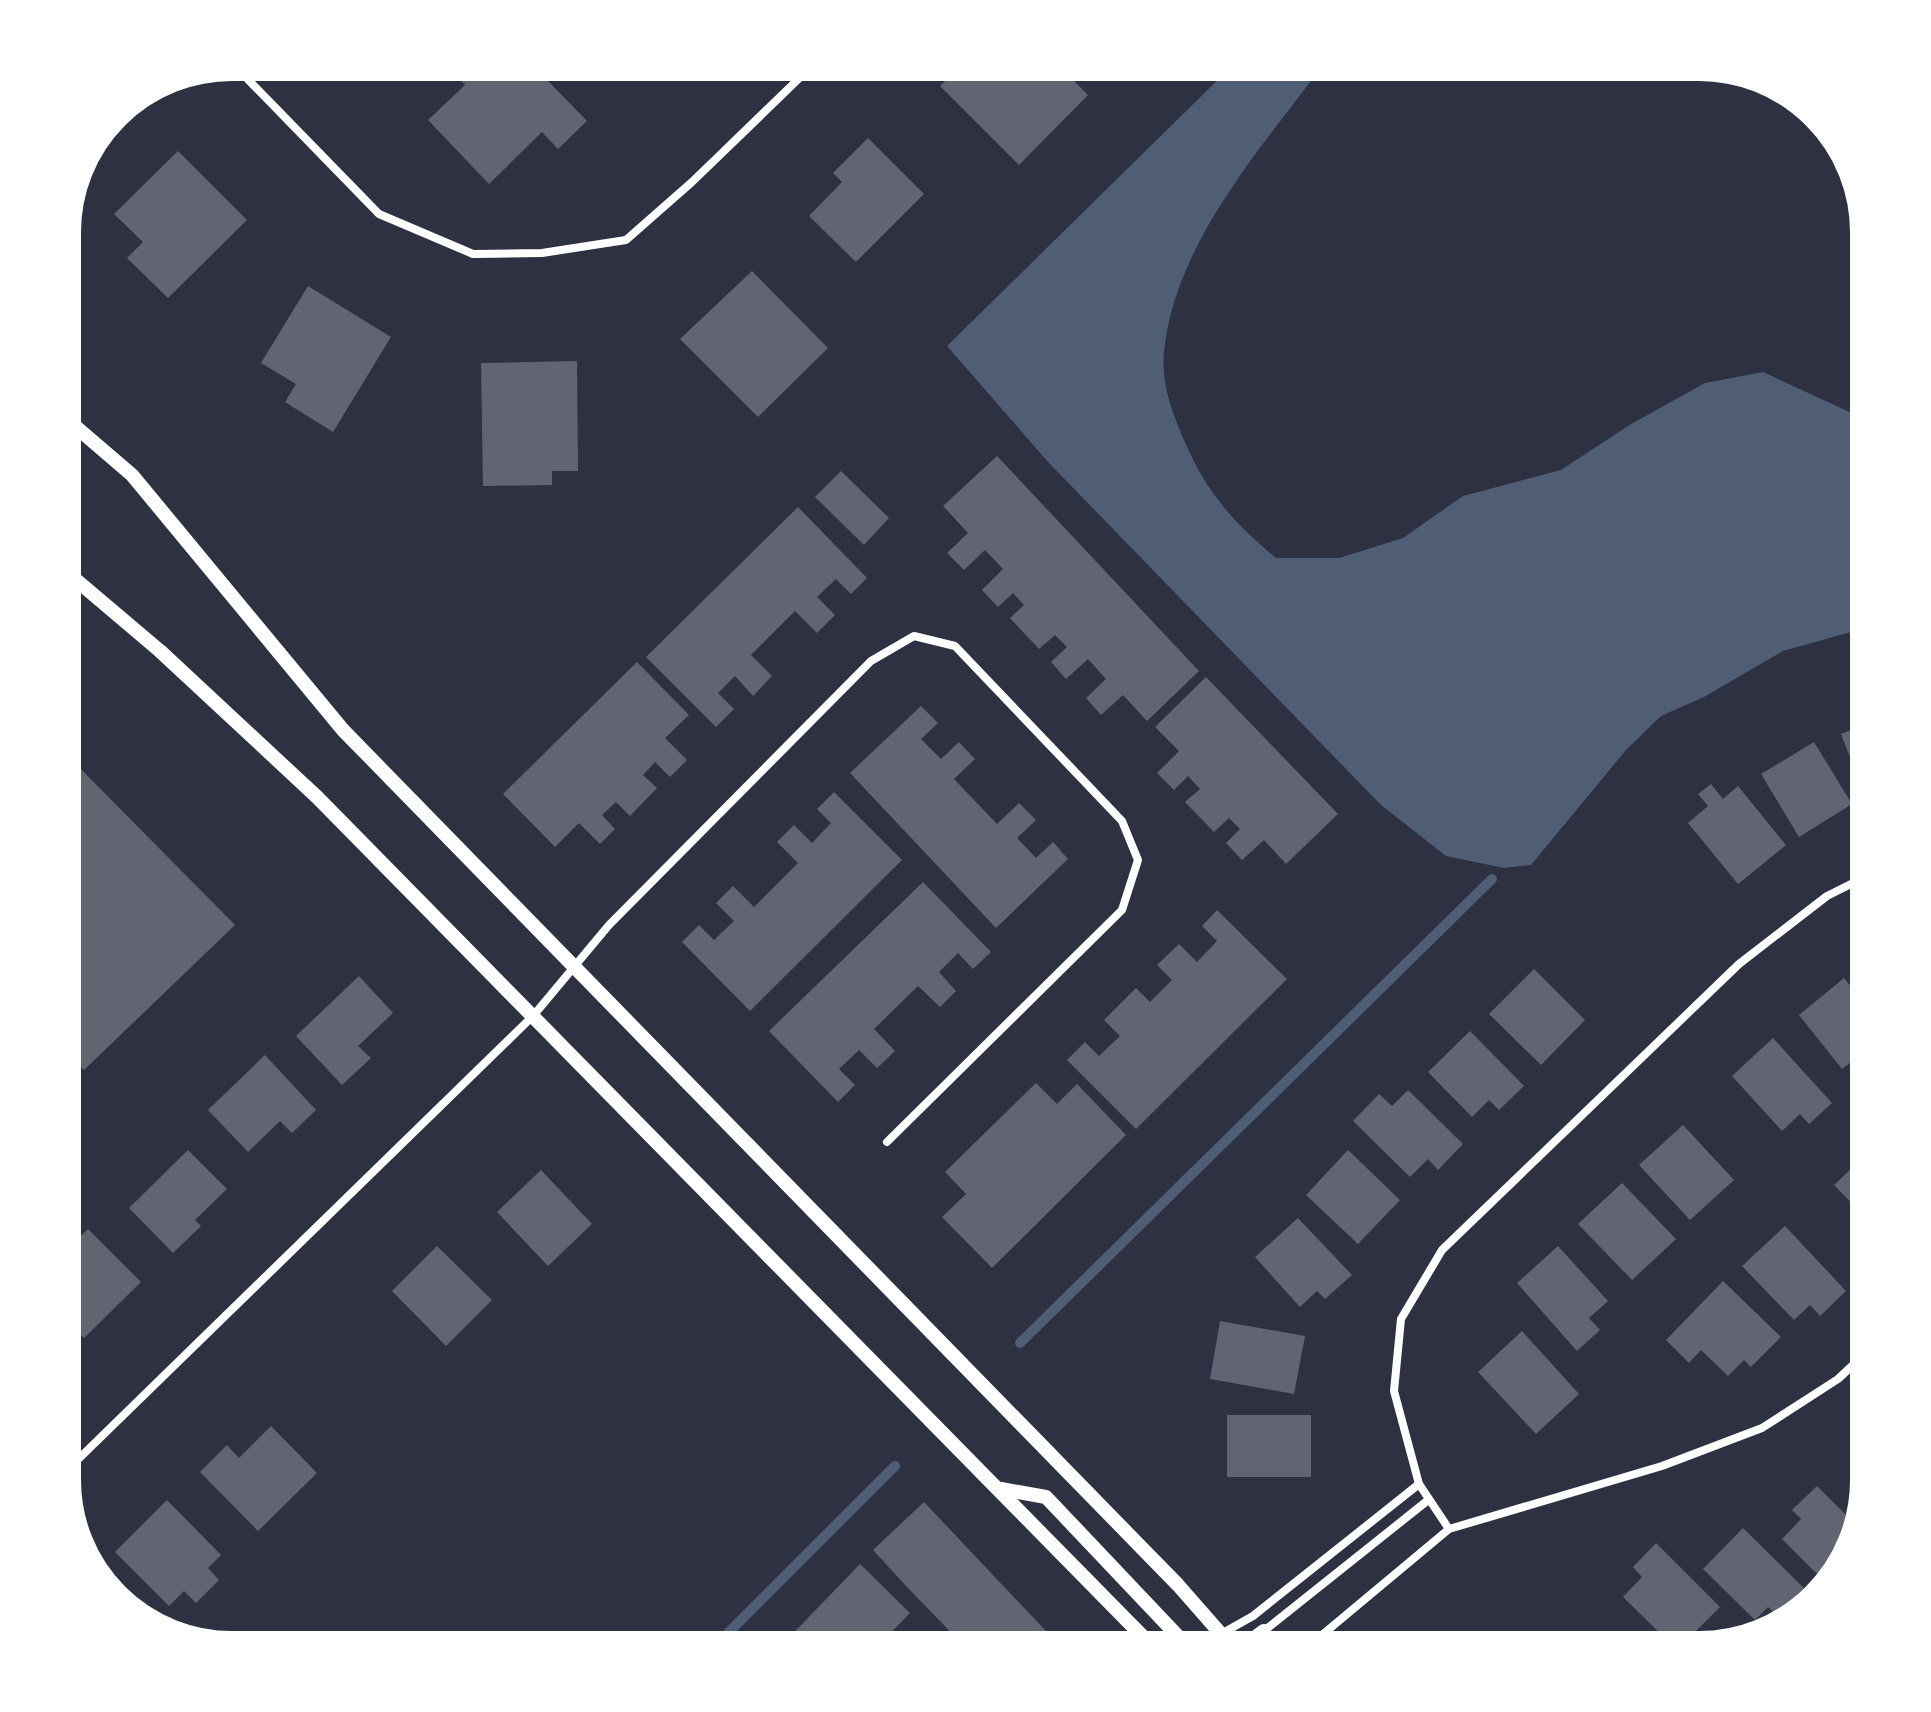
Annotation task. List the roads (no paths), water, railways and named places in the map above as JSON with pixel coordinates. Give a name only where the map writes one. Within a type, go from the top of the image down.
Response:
[{"type":"street","points":[[245,76],[379,214],[473,254],[542,253],[626,240],[692,182],[802,76]]},
{"type":"street","points":[[76,427],[132,475],[343,730],[1178,1585],[1221,1634],[1263,1609],[1419,1484]]},
{"type":"street","points":[[76,580],[160,651],[317,797],[1143,1636]]},
{"type":"street","points":[[76,1461],[533,1016],[609,925],[871,661],[914,636],[955,646],[1122,821],[1138,860],[1122,910],[887,1142]]},
{"type":"street","points":[[1449,1529],[1427,1501],[1419,1484],[1394,1391],[1401,1319],[1442,1250],[1739,964],[1827,896],[1855,882]]},
{"type":"street","points":[[1321,1636],[1449,1529],[1662,1466],[1762,1428],[1838,1379],[1855,1363]]},
{"type":"street","points":[[1001,1489],[1046,1497],[1178,1636]]},
{"type":"street","points":[[1257,1636],[1427,1501]]},
{"type":"water","points":[[1222,76],[1314,76],[1225,198],[1185,272],[1171,311],[1164,352],[1168,397],[1193,459],[1211,491],[1234,519],[1276,558],[1339,558],[1403,538],[1463,496],[1561,470],[1631,424],[1705,383],[1763,372],[1855,415],[1855,631],[1783,651],[1704,697],[1661,716],[1626,750],[1531,865],[1504,868],[1446,856],[1381,805],[1048,462],[947,346]]},
{"type":"waterway","points":[[1020,1343],[1492,879]]},
{"type":"waterway","points":[[725,1636],[895,1466]]}]
